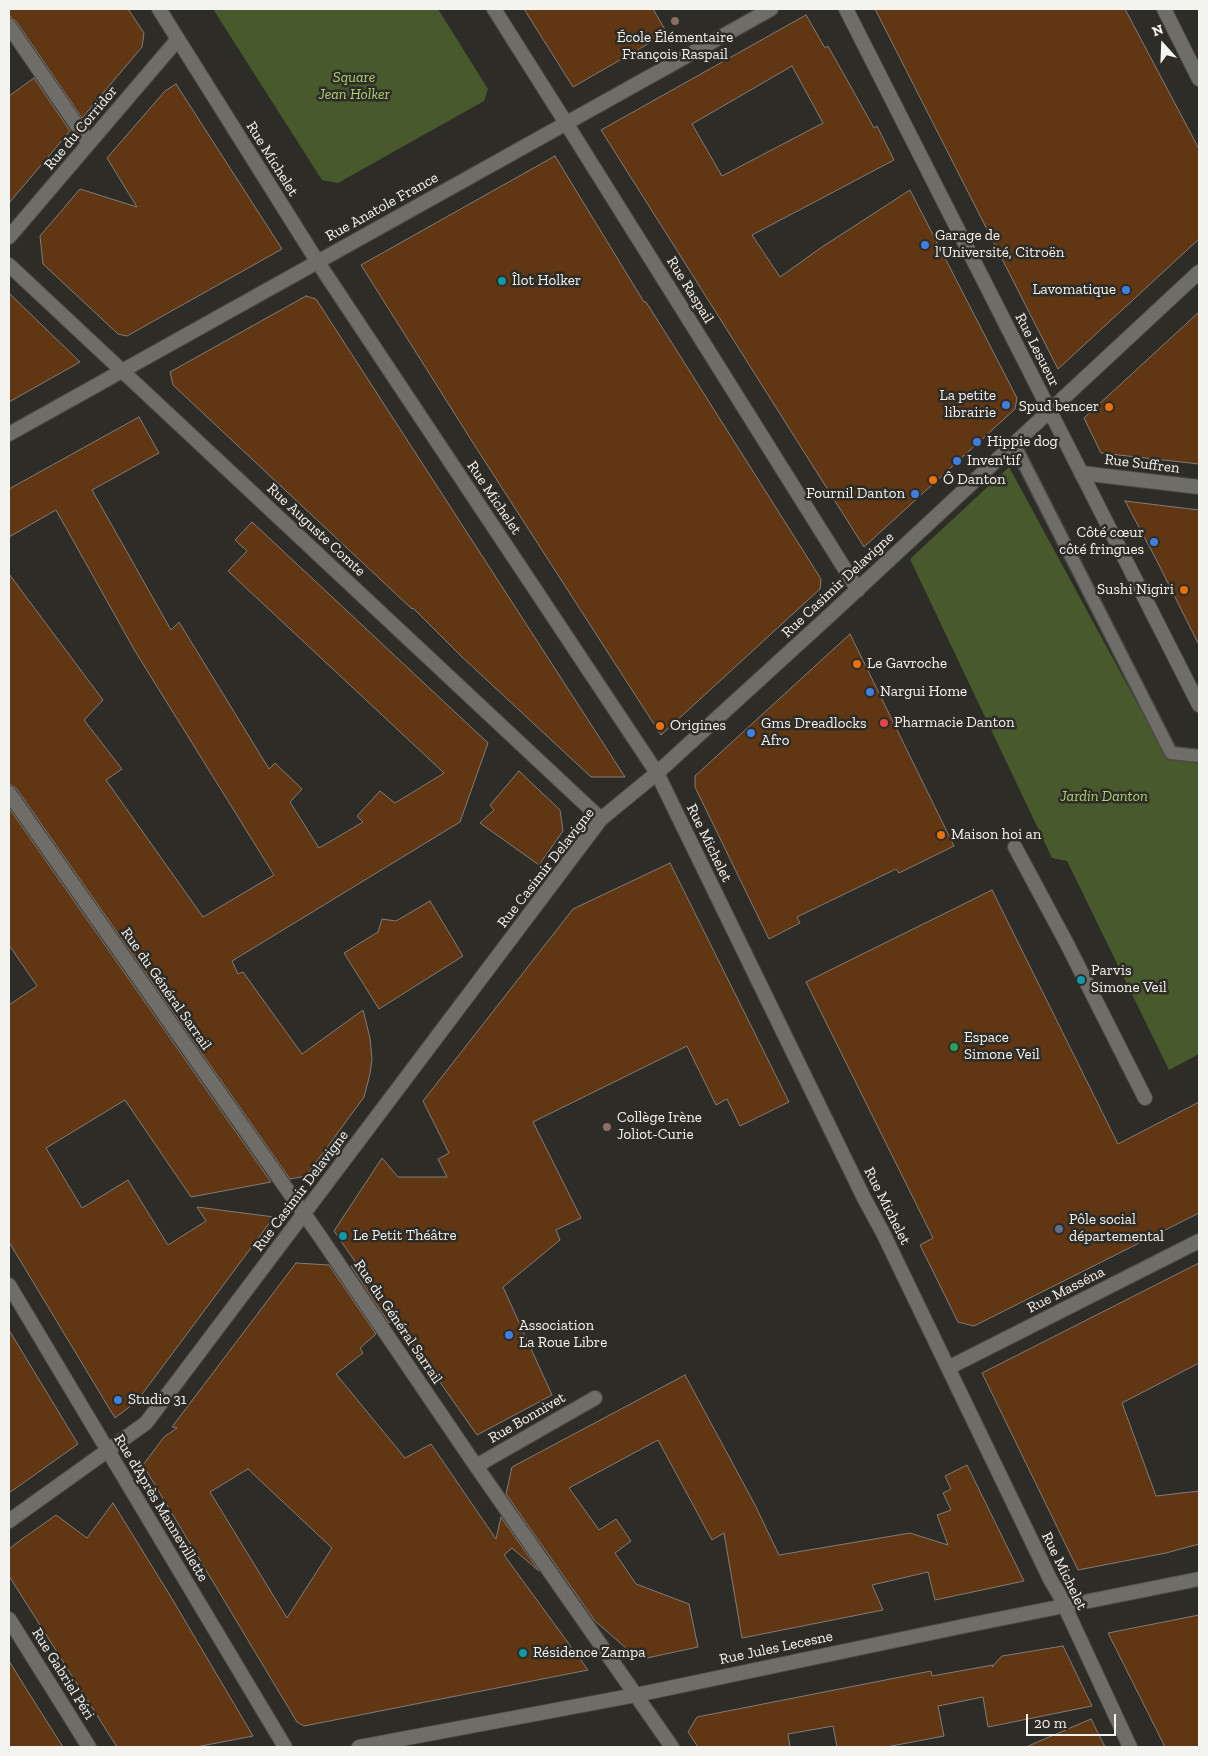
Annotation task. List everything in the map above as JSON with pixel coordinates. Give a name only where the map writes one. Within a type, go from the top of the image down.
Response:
[{"type":"street","name":"Rue Michelet","points":[[159,9],[317,261],[657,773],[1065,1606],[1130,1747]]},
{"type":"street","name":"Rue Raspail","points":[[494,9],[858,590]]},
{"type":"street","name":"Rue Anatole France","points":[[9,434],[771,9]]},
{"type":"street","name":"Rue Lesueur","points":[[846,9],[1199,705]]},
{"type":"street","points":[[1164,9],[1199,79]]},
{"type":"street","points":[[9,26],[89,143]]},
{"type":"street","name":"Rue du Corridor","points":[[9,237],[178,39]]},
{"type":"street","name":"Rue Auguste Comte","points":[[9,265],[601,819]]},
{"type":"street","name":"Rue Casimir Delavigne","points":[[9,1521],[146,1423],[601,819],[657,773],[858,590],[1199,272]]},
{"type":"street","name":"Rue Suffren","points":[[1081,472],[1199,487]]},
{"type":"street","name":"Rue du Général Sarrail","points":[[9,793],[304,1214],[476,1466],[672,1747]]},
{"type":"street","points":[[1015,847],[1066,942],[1145,1098]]},
{"type":"street","name":"Rue Masséna","points":[[948,1368],[1199,1241]]},
{"type":"street","name":"Rue d'Après Mannevillette","points":[[9,1285],[285,1747]]},
{"type":"street","name":"Rue Bonnivet","points":[[476,1466],[595,1398]]},
{"type":"street","name":"Rue Jules Lecesne","points":[[359,1747],[636,1695],[981,1622],[1199,1579]]},
{"type":"street","name":"Rue Gabriel Péri","points":[[9,1619],[89,1747]]},
{"type":"lane","points":[[1014,444],[1171,753],[1199,756]]},
{"type":"green space","name":"Square Jean Holker","points":[[213,9],[438,9],[488,89],[484,101],[338,183],[322,180]]},
{"type":"green space","name":"Jardin Danton","points":[[1009,467],[1167,758],[1199,764],[1199,1054],[1169,1070],[1067,861],[1052,858],[910,559]]},
{"type":"building","points":[[9,9],[128,9],[144,33],[142,47],[82,118],[16,21],[11,18]]},
{"type":"building","points":[[524,9],[653,9],[667,33],[573,87]]},
{"type":"building","points":[[875,9],[1125,9],[1199,149],[1199,239],[1058,369]]},
{"type":"building","points":[[806,15],[825,48],[828,46],[874,128],[877,126],[894,160],[752,235],[780,277],[822,247],[910,190],[1017,398],[1015,409],[864,547],[601,130]],"holes":[[[792,66],[823,123],[722,176],[692,124]]]},
{"type":"building","points":[[34,78],[70,131],[9,203],[9,96]]},
{"type":"building","points":[[176,84],[282,249],[127,336],[118,334],[43,264],[40,236],[80,189],[137,207],[107,158],[165,91]]},
{"type":"building","points":[[555,156],[644,302],[646,302],[821,579],[820,589],[661,735],[361,265]]},
{"type":"building","points":[[9,293],[80,362],[9,402]]},
{"type":"building","points":[[306,296],[316,299],[625,777],[591,777],[461,656],[413,608],[173,385],[170,372]]},
{"type":"building","points":[[1199,312],[1199,464],[1101,453],[1084,418]]},
{"type":"building","points":[[139,417],[159,453],[92,490],[171,630],[179,622],[269,769],[275,763],[302,789],[290,802],[319,848],[363,822],[357,816],[380,791],[395,803],[444,773],[228,571],[247,551],[235,540],[252,522],[488,743],[460,822],[232,961],[238,974],[243,972],[302,1054],[363,1010],[370,1038],[372,1059],[364,1097],[306,1176],[290,1179],[16,788],[9,784],[9,574],[103,700],[84,720],[122,769],[106,780],[203,917],[274,875],[135,651],[56,510],[9,537],[9,489]]},
{"type":"building","points":[[1125,501],[1199,510],[1199,645],[1157,561]]},
{"type":"building","points":[[850,634],[954,846],[899,873],[896,869],[797,917],[800,923],[769,939],[695,787],[695,776]]},
{"type":"building","points":[[519,771],[560,810],[563,831],[539,865],[480,823],[494,810],[490,805]]},
{"type":"building","points":[[9,808],[271,1182],[191,1197],[125,1100],[46,1148],[82,1208],[128,1180],[168,1245],[206,1221],[197,1207],[274,1217],[137,1401],[115,1418],[9,1242],[9,1005],[37,986],[9,945]]},
{"type":"building","points":[[670,863],[789,1102],[740,1126],[727,1099],[716,1105],[687,1046],[533,1122],[581,1218],[556,1230],[560,1240],[503,1287],[552,1395],[477,1435],[395,1318],[389,1323],[351,1266],[359,1267],[334,1231],[382,1158],[398,1177],[447,1177],[438,1159],[449,1153],[423,1101],[573,909]]},
{"type":"building","points":[[992,890],[1118,1144],[1199,1102],[1199,1213],[974,1326],[958,1322],[920,1245],[933,1238],[806,982]]},
{"type":"building","points":[[430,901],[463,956],[379,1009],[344,953],[378,932],[382,919],[396,921]]},
{"type":"building","points":[[296,1263],[329,1265],[376,1334],[360,1348],[363,1353],[336,1374],[405,1458],[431,1444],[496,1539],[501,1517],[539,1571],[512,1548],[504,1555],[588,1670],[304,1726],[297,1722],[143,1465],[164,1437],[177,1428],[172,1427]],"holes":[[[248,1469],[332,1548],[287,1618],[210,1492]]]},
{"type":"building","points":[[1199,1263],[1199,1363],[1122,1403],[1156,1496],[1199,1491],[1199,1544],[1166,1553],[1078,1570],[982,1373]]},
{"type":"building","points":[[9,1330],[78,1444],[9,1493]]},
{"type":"building","points":[[685,1375],[754,1503],[779,1555],[910,1533],[948,1545],[937,1515],[951,1510],[943,1493],[951,1489],[945,1476],[967,1465],[1024,1581],[935,1600],[928,1572],[872,1585],[883,1610],[742,1638],[724,1533],[712,1540],[658,1440],[569,1488],[599,1530],[616,1519],[631,1541],[615,1553],[636,1584],[689,1604],[698,1647],[647,1658],[634,1655],[595,1621],[506,1494],[512,1467]]},
{"type":"building","points":[[113,1503],[253,1736],[196,1747],[117,1747],[9,1576],[9,1549],[56,1515],[87,1538]]},
{"type":"building","points":[[1199,1615],[1199,1747],[1165,1747],[1108,1633]]},
{"type":"building","points":[[1063,1646],[1092,1706],[988,1727],[983,1697],[938,1706],[944,1736],[886,1747],[837,1747],[833,1726],[788,1734],[790,1747],[698,1747],[688,1732],[697,1717],[931,1671],[932,1676],[993,1665],[992,1667],[1002,1656]]},
{"type":"building","points":[[9,1661],[32,1698],[63,1747],[9,1747]]},
{"type":"building","points":[[1091,1719],[1105,1747],[1026,1747]]},
{"type":"place","name":"École Élémentaire François Raspail","points":[[675,21]]},
{"type":"place","name":"Garage de l'Université, Citroën","points":[[925,245]]},
{"type":"place","name":"Îlot Holker","points":[[502,281]]},
{"type":"place","name":"Lavomatique","points":[[1126,290]]},
{"type":"place","name":"La petite librairie","points":[[1006,405]]},
{"type":"place","name":"Spud bencer","points":[[1109,407]]},
{"type":"place","name":"Hippie dog","points":[[977,442]]},
{"type":"place","name":"Inven'tif","points":[[957,461]]},
{"type":"place","name":"Ô Danton","points":[[933,480]]},
{"type":"place","name":"Fournil Danton","points":[[915,494]]},
{"type":"place","name":"Côté cœur côté fringues","points":[[1154,542]]},
{"type":"place","name":"Sushi Nigiri","points":[[1184,590]]},
{"type":"place","name":"Le Gavroche","points":[[857,664]]},
{"type":"place","name":"Nargui Home","points":[[870,692]]},
{"type":"place","name":"Pharmacie Danton","points":[[884,723]]},
{"type":"place","name":"Origines","points":[[660,726]]},
{"type":"place","name":"Gms Dreadlocks Afro","points":[[751,733]]},
{"type":"place","name":"Maison hoi an","points":[[941,835]]},
{"type":"place","name":"Parvis Simone Veil","points":[[1081,980]]},
{"type":"place","name":"Espace Simone Veil","points":[[954,1047]]},
{"type":"place","name":"Collège Irène Joliot-Curie","points":[[607,1127]]},
{"type":"place","name":"Pôle social départemental","points":[[1059,1229]]},
{"type":"place","name":"Le Petit Théâtre","points":[[343,1236]]},
{"type":"place","name":"Association La Roue Libre","points":[[509,1335]]},
{"type":"place","name":"Studio 31","points":[[118,1400]]},
{"type":"place","name":"Résidence Zampa","points":[[523,1653]]}]
